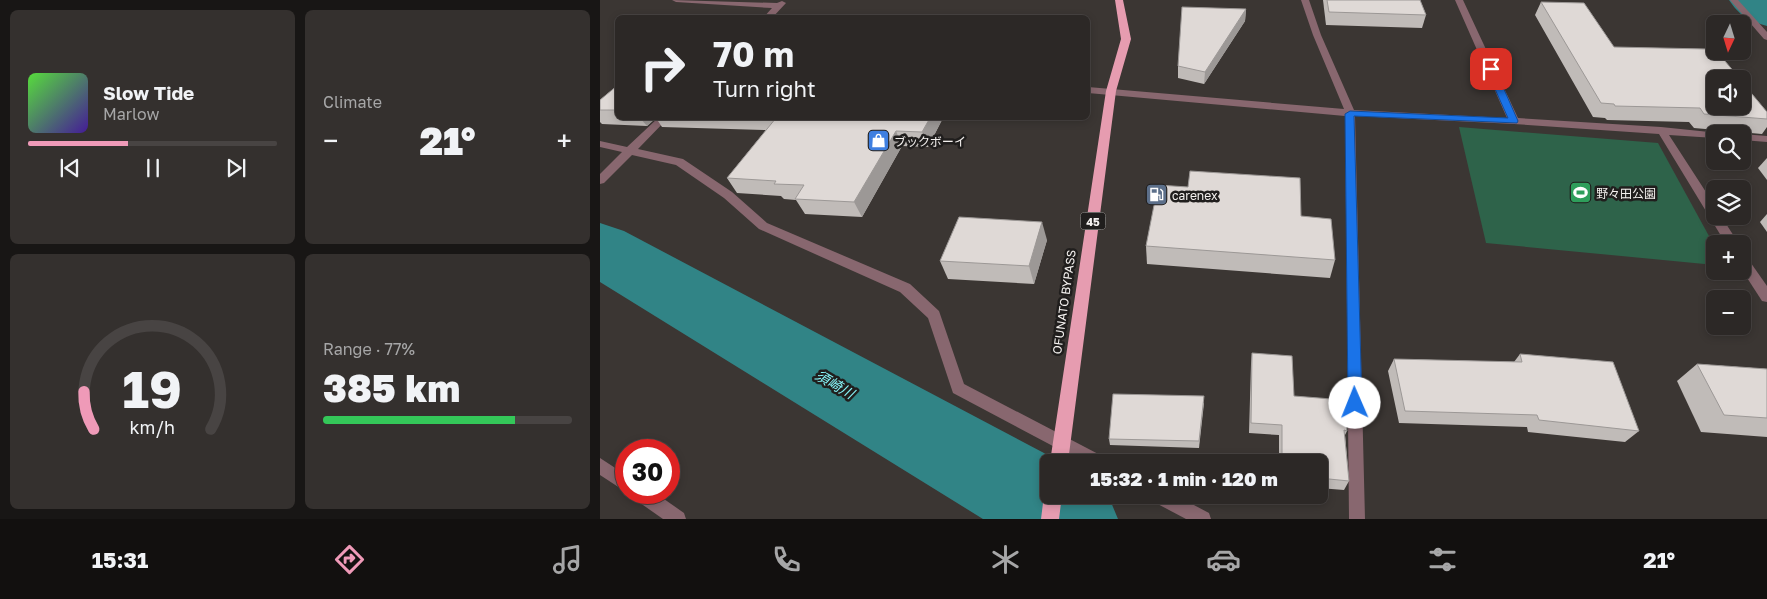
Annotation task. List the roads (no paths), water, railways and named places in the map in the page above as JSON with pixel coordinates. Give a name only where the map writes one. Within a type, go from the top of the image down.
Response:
[{"type":"highway","name":"OFUNATO BYPASS","points":[[1061,454],[1111,91],[1126,39],[1119,0]]},
{"type":"highway","points":[[1050,519],[1052,504]]},
{"type":"street","points":[[676,0],[783,3]]},
{"type":"street","points":[[1305,0],[1317,36],[1350,114],[1357,519]]},
{"type":"street","points":[[1460,0],[1514,121]]},
{"type":"street","points":[[1734,0],[1767,36]]},
{"type":"street","points":[[770,15],[783,3]]},
{"type":"street","points":[[1090,90],[1350,114],[1514,121],[1706,133]]},
{"type":"street","points":[[600,180],[661,120]]},
{"type":"street","points":[[1661,130],[1706,202]]},
{"type":"street","points":[[1751,138],[1767,139]]},
{"type":"street","points":[[600,144],[679,162],[728,195],[763,226],[905,288],[934,315],[958,388],[1082,454]]},
{"type":"street","points":[[1751,273],[1767,297]]},
{"type":"street","points":[[600,466],[615,476]]},
{"type":"street","points":[[656,504],[678,519]]},
{"type":"street","points":[[1175,504],[1203,519]]},
{"type":"waterway","name":"須崎川","points":[[1752,0],[1767,12]]},
{"type":"waterway","name":"須崎川","points":[[600,249],[1071,519]]},
{"type":"place","name":"ブックボーイ","points":[[878,141]]},
{"type":"place","name":"野々田公園","points":[[1580,193]]},
{"type":"place","name":"carenex","points":[[1156,195]]}]
